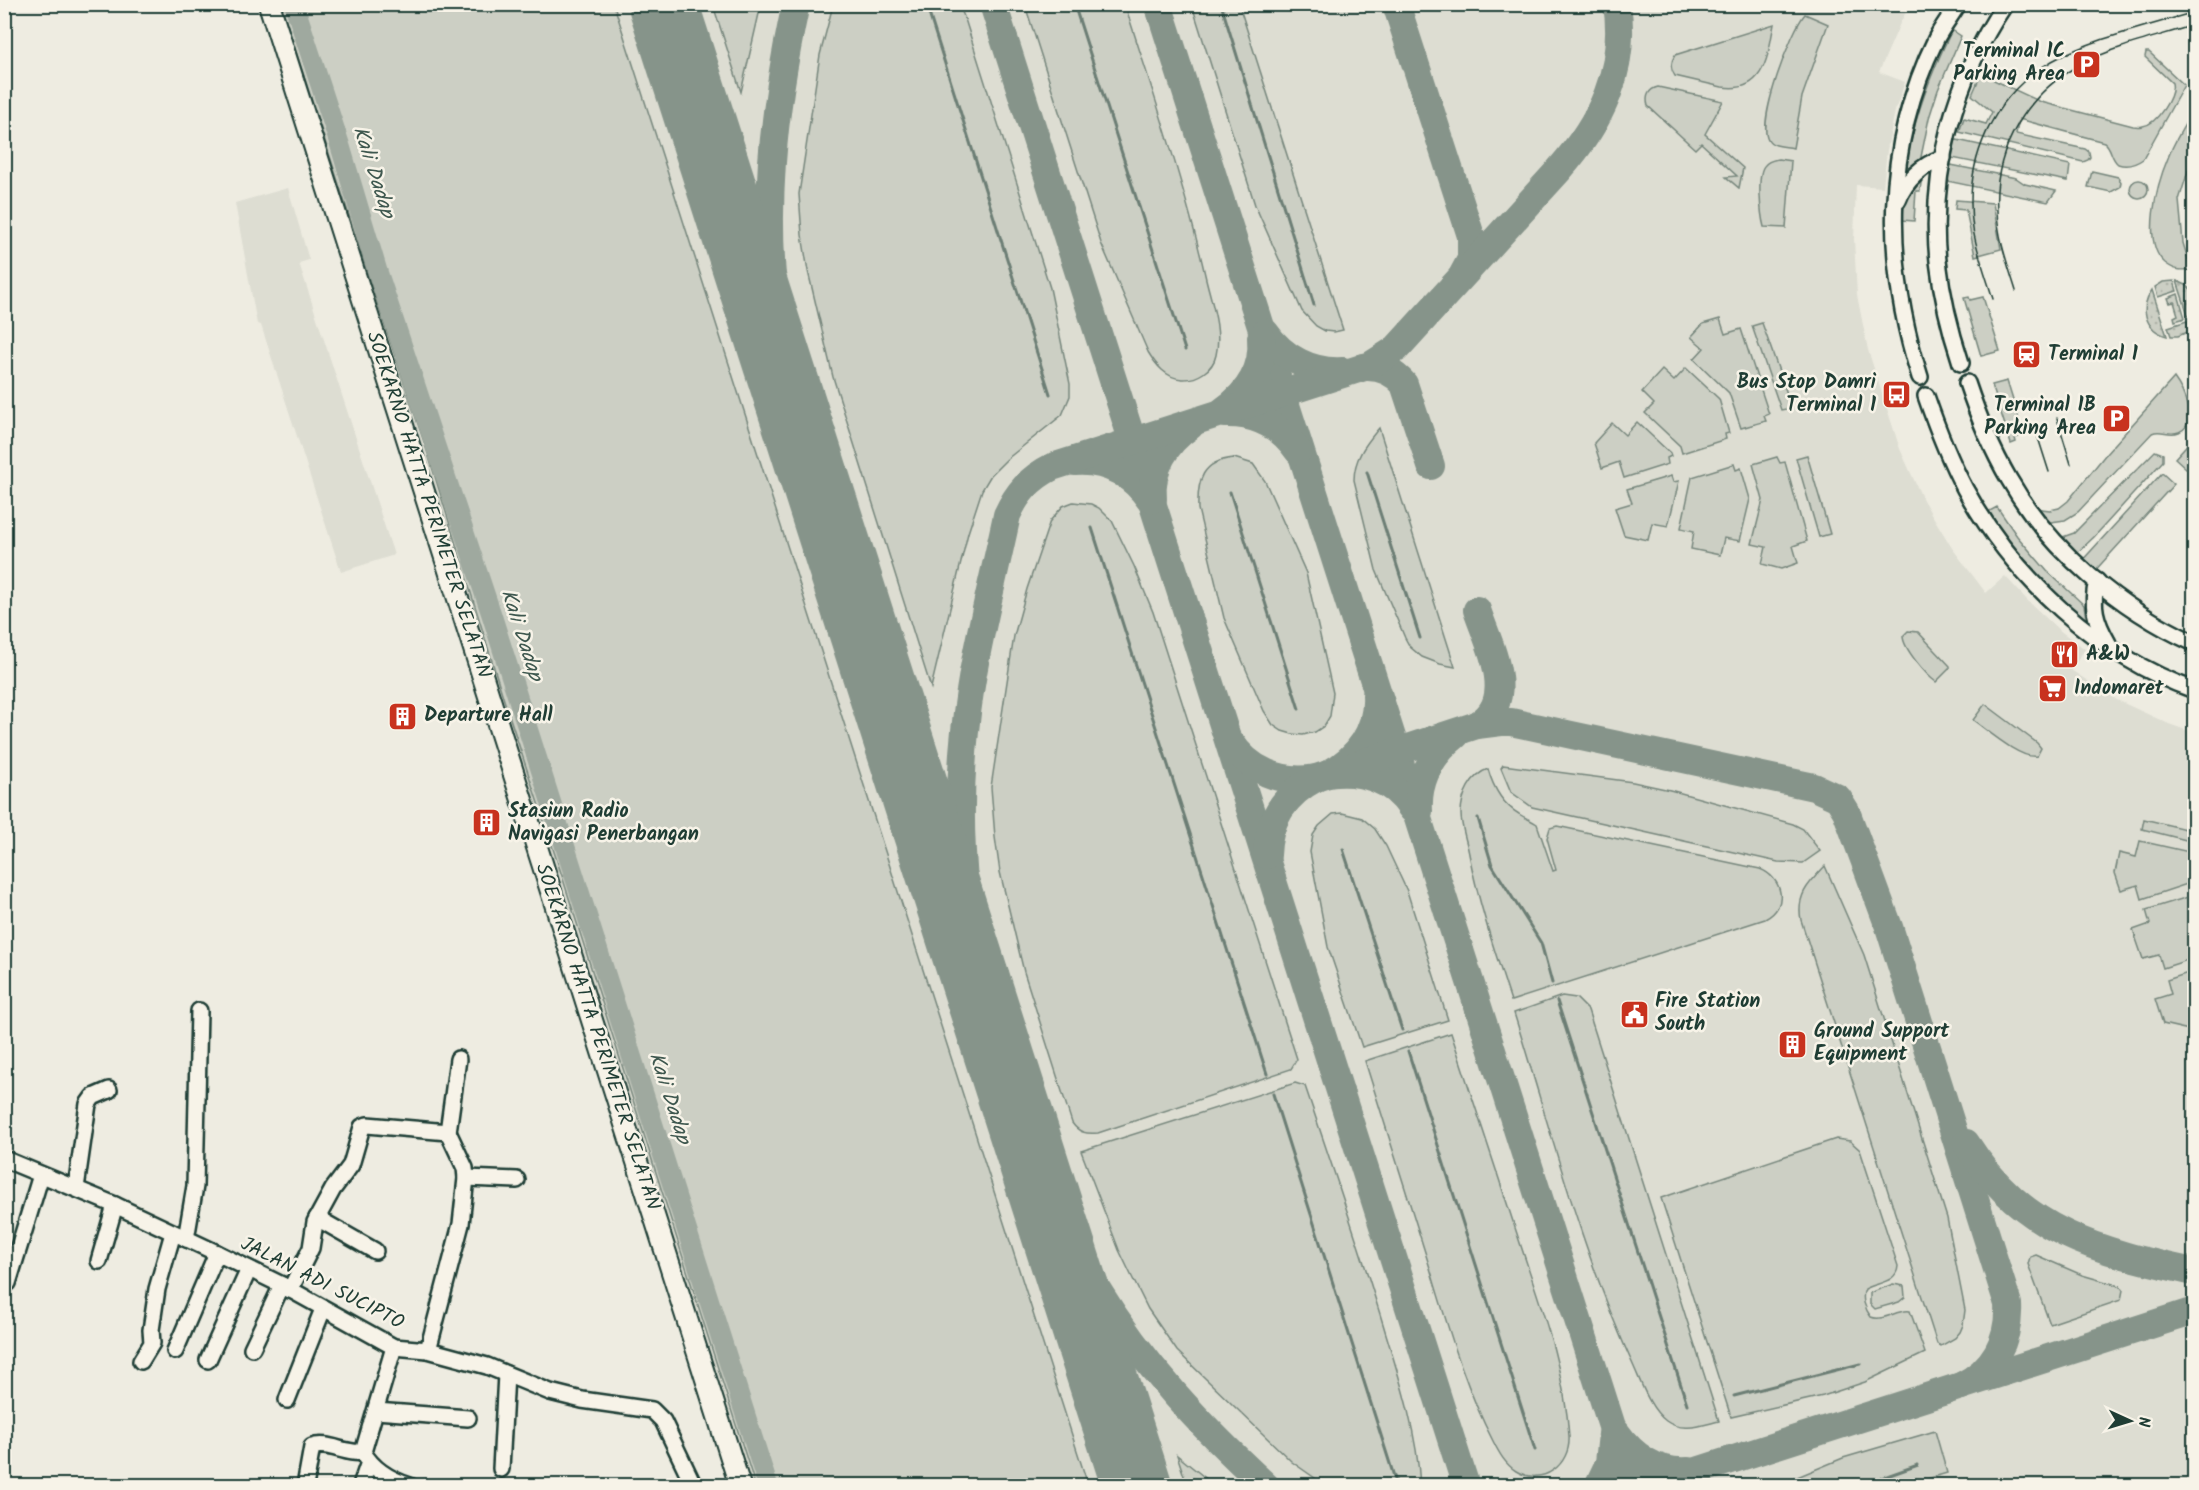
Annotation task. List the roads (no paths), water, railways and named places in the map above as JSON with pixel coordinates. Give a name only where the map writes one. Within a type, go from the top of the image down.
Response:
[{"type":"main road","name":"SOEKARNO HATTA PERIMETER SELATAN","points":[[269,4],[740,1485]]},
{"type":"street","points":[[1920,377],[1901,305],[1895,263],[1893,221],[1899,160],[1917,85],[1936,38],[1958,4]]},
{"type":"street","points":[[1961,363],[1945,303],[1938,259],[1937,217],[1943,158],[1953,118],[1975,57],[1991,25],[2006,4]]},
{"type":"street","points":[[1893,221],[1900,195],[1906,185],[1919,171],[1943,158]]},
{"type":"street","points":[[1967,383],[1994,451],[2025,504],[2063,550],[2136,611],[2163,629],[2194,644]]},
{"type":"street","points":[[1926,396],[1960,479],[2001,545],[2038,588],[2089,632],[2112,648],[2158,674],[2194,690]]},
{"type":"street","points":[[2097,580],[2094,610],[2099,627],[2112,648]]},
{"type":"street","points":[[141,1361],[152,1343],[151,1330],[157,1289],[180,1236],[195,1186],[199,1011]]},
{"type":"street","points":[[428,1350],[461,1224],[466,1178],[465,1168],[448,1132],[458,1059]]},
{"type":"street","points":[[76,1188],[88,1104],[93,1097],[109,1090]]},
{"type":"street","points":[[252,1348],[311,1248],[317,1218],[333,1189],[351,1165],[364,1126],[448,1132]]},
{"type":"street","name":"JALAN ADI SUCIPTO","points":[[4,1159],[115,1205],[217,1253],[394,1347],[428,1350],[487,1366],[550,1392],[582,1400],[652,1410],[663,1421],[694,1485]]},
{"type":"street","points":[[8,1283],[41,1175]]},
{"type":"street","points":[[466,1178],[518,1180]]},
{"type":"street","points":[[99,1261],[115,1205]]},
{"type":"street","points":[[317,1218],[375,1251]]},
{"type":"street","points":[[175,1350],[217,1253]]},
{"type":"street","points":[[208,1360],[249,1269]]},
{"type":"street","points":[[287,1400],[323,1309]]},
{"type":"street","points":[[362,1485],[376,1411],[394,1347]]},
{"type":"street","points":[[501,1469],[506,1374]]},
{"type":"street","points":[[376,1411],[468,1418]]},
{"type":"street","points":[[305,1485],[311,1449],[315,1445],[366,1457],[389,1478],[410,1485]]},
{"type":"waterway","name":"Kali Dadap","points":[[294,4],[340,145],[378,273],[491,613],[768,1486]]},
{"type":"waterway","points":[[926,4],[1050,394]]},
{"type":"waterway","points":[[1074,4],[1185,350]]},
{"type":"waterway","points":[[1221,4],[1314,305]]},
{"type":"waterway","points":[[1367,472],[1420,638]]},
{"type":"waterway","points":[[1230,492],[1299,709]]},
{"type":"waterway","points":[[1092,528],[1267,1074]]},
{"type":"waterway","points":[[1478,818],[1492,865],[1541,943],[1552,983]]},
{"type":"waterway","points":[[1343,849],[1402,1030]]},
{"type":"waterway","points":[[1557,1001],[1687,1404]]},
{"type":"waterway","points":[[1408,1051],[1535,1450]]},
{"type":"waterway","points":[[1273,1094],[1397,1486]]},
{"type":"waterway","points":[[1734,1396],[1860,1364]]},
{"type":"waterway","points":[[1859,1486],[1918,1465]]},
{"type":"tram line","points":[[1993,299],[1979,256],[1973,229],[1971,204],[1978,155],[1986,133],[1998,111],[2031,75],[2052,61],[2085,46],[2194,12]]},
{"type":"tram line","points":[[2016,291],[2001,242],[1997,188],[2001,166],[2017,125],[2045,90],[2081,64],[2122,47],[2194,25]]},
{"type":"tram line","points":[[2057,418],[2071,464]]},
{"type":"tram line","points":[[2034,425],[2049,472]]},
{"type":"place","name":"Terminal 1C Parking Area","points":[[2086,64]]},
{"type":"place","name":"Terminal 1","points":[[2027,355]]},
{"type":"place","name":"Bus Stop Damri Terminal 1","points":[[1897,394]]},
{"type":"place","name":"Terminal 1B Parking Area","points":[[2117,418]]},
{"type":"place","name":"A&W","points":[[2065,655]]},
{"type":"place","name":"Indomaret","points":[[2053,689]]},
{"type":"place","name":"Departure Hall","points":[[403,716]]},
{"type":"place","name":"Stasiun Radio Navigasi Penerbangan","points":[[487,823]]},
{"type":"place","name":"Fire Station South","points":[[1634,1014]]},
{"type":"place","name":"Ground Support Equipment","points":[[1793,1044]]}]
